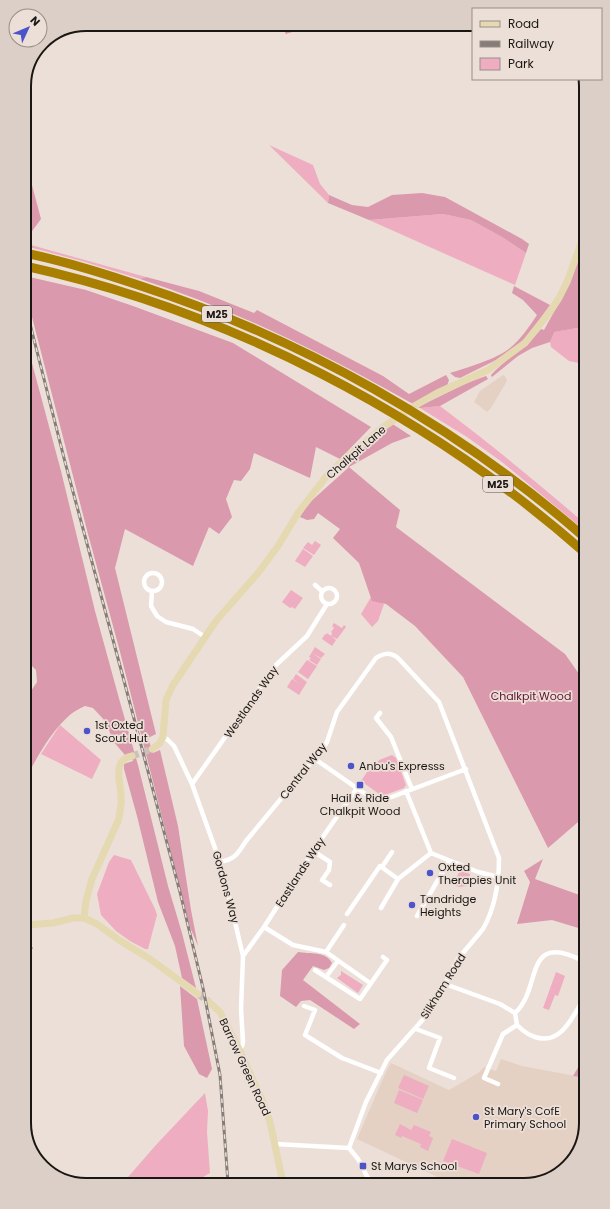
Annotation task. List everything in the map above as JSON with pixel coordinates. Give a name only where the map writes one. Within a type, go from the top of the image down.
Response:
[{"type":"highway","name":"M25","points":[[31,254],[125,281],[177,298],[221,315],[303,352],[393,400],[422,418],[509,477],[579,533]]},
{"type":"highway","name":"M25","points":[[31,267],[86,281],[138,297],[259,344],[315,371],[406,422],[451,451],[490,478],[579,548]]},
{"type":"street","name":"Chalkpit Lane","points":[[163,737],[166,700],[169,692],[204,637],[229,605],[258,573],[271,556],[298,512],[326,478],[340,463],[382,428],[416,405],[488,370],[525,343],[559,298],[567,282],[579,249]]},
{"type":"street","points":[[153,572],[159,575],[162,584],[158,589],[152,591],[147,590],[143,582],[145,576],[153,572]]},
{"type":"street","points":[[315,585],[322,591]]},
{"type":"street","points":[[330,588],[335,590],[337,594],[335,602],[327,604],[322,600],[322,591],[330,588]]},
{"type":"street","points":[[152,591],[151,606],[157,616],[166,622],[193,629],[204,637]]},
{"type":"street","name":"Westlands Way","points":[[192,784],[276,665],[308,636],[327,604]]},
{"type":"street","name":"Central Way","points":[[220,862],[232,859],[236,856],[246,841],[315,759],[327,742],[337,712],[376,658],[386,653],[392,654],[398,658],[439,702],[466,769]]},
{"type":"street","points":[[380,714],[376,718],[391,737],[412,789]]},
{"type":"street","points":[[152,749],[159,744],[163,737]]},
{"type":"street","name":"Gordons Way","points":[[163,737],[174,746],[192,784],[220,862],[243,956],[241,1008],[243,1042],[239,1048]]},
{"type":"street","points":[[84,918],[86,901],[92,879],[121,811],[120,765],[126,757],[132,756]]},
{"type":"street","points":[[315,759],[374,800],[380,801],[466,769]]},
{"type":"street","name":"Silkham Road","points":[[349,1148],[366,1102],[380,1073],[388,1060],[426,1016],[457,960],[486,924],[498,890],[499,858],[466,769]]},
{"type":"street","name":"Eastlands Way","points":[[243,956],[357,788]]},
{"type":"street","points":[[406,791],[431,853],[449,861],[499,877]]},
{"type":"street","points":[[313,852],[330,862],[329,870],[322,880],[330,885]]},
{"type":"street","points":[[347,914],[380,866],[382,867],[392,852]]},
{"type":"street","points":[[381,908],[398,879],[431,853]]},
{"type":"street","points":[[417,916],[449,861]]},
{"type":"street","points":[[382,867],[398,879]]},
{"type":"street","points":[[31,925],[53,923],[73,918],[84,918],[97,924],[119,940],[150,959],[198,994]]},
{"type":"street","points":[[326,952],[344,925]]},
{"type":"street","points":[[264,927],[293,945],[326,952],[370,983]]},
{"type":"street","points":[[514,1013],[524,1003],[535,970],[542,957],[546,954],[557,951],[579,960]]},
{"type":"street","points":[[315,970],[360,999],[387,960],[383,957]]},
{"type":"street","points":[[326,977],[338,961]]},
{"type":"street","points":[[445,984],[500,1004],[514,1013],[517,1025],[530,1036],[542,1040],[556,1037],[565,1028],[579,1006]]},
{"type":"street","name":"Barrow Green Road","points":[[209,1002],[220,1012],[239,1048],[262,1100],[270,1122],[282,1178]]},
{"type":"street","points":[[304,1006],[315,1010],[305,1035],[342,1058],[380,1073]]},
{"type":"street","points":[[498,1084],[484,1078],[503,1034],[517,1025]]},
{"type":"street","points":[[416,1029],[440,1038],[429,1068],[454,1078]]},
{"type":"street","points":[[275,1144],[349,1148],[358,1159],[368,1178]]},
{"type":"shaded area","points":[[503,375],[507,381],[487,412],[474,402],[480,391]]},
{"type":"shaded area","name":"St Mary's CofE Primary School","points":[[501,1059],[522,1066],[579,1077],[579,1130],[575,1144],[570,1154],[549,1172],[535,1177],[524,1178],[440,1178],[357,1139],[391,1063],[449,1090],[478,1073],[484,1067],[496,1071]]},
{"type":"green space","points":[[286,31],[295,31],[286,34]]},
{"type":"green space","points":[[269,145],[313,165],[320,184],[329,195],[328,203]]},
{"type":"green space","points":[[31,181],[41,219],[31,233]]},
{"type":"green space","points":[[422,193],[445,197],[522,239],[529,244],[526,253],[502,237],[471,220],[443,214],[369,220],[328,203],[329,195],[352,205],[368,207],[392,195]]},
{"type":"green space","points":[[443,214],[471,220],[502,237],[526,253],[515,285],[369,220]]},
{"type":"green space","points":[[31,245],[146,277],[140,279],[33,248]]},
{"type":"green space","points":[[579,258],[579,328],[554,332],[550,342],[532,348],[518,356],[492,377],[491,375],[497,369],[530,341],[541,329],[544,330],[570,283]]},
{"type":"green space","points":[[31,277],[86,290],[233,343],[371,427],[340,459],[316,447],[310,478],[254,453],[250,469],[241,481],[234,480],[226,499],[232,517],[219,534],[209,527],[193,566],[125,529],[115,568],[156,734],[148,738],[153,753],[160,750],[178,826],[198,946],[190,927],[119,648],[31,313]]},
{"type":"green space","points":[[146,277],[199,291],[254,313],[257,310],[383,376],[409,394],[446,375],[449,380],[447,386],[413,404],[280,334],[176,291],[140,279]]},
{"type":"green space","points":[[514,286],[550,305],[526,338],[500,358],[460,378],[455,377],[450,373],[490,359],[510,348],[521,337],[537,315],[523,300],[512,293]]},
{"type":"green space","points":[[579,328],[579,363],[569,361],[551,347],[550,342],[553,332]]},
{"type":"green space","points":[[31,359],[61,471],[95,611],[138,765],[168,886],[196,988],[182,978],[175,946],[158,902],[124,769],[124,764],[133,761],[131,753],[125,755],[113,741],[106,722],[93,708],[85,706],[64,720],[41,751],[31,769],[31,691],[37,682],[36,670],[31,665]]},
{"type":"green space","points":[[486,376],[488,379],[440,406],[418,407],[467,383]]},
{"type":"green space","points":[[440,406],[495,448],[566,507],[579,518],[579,526],[502,462],[467,437],[420,408]]},
{"type":"green space","points":[[391,423],[411,436],[392,443],[349,467],[343,464]]},
{"type":"green space","name":"Chalkpit Wood","points":[[349,467],[400,510],[396,527],[565,654],[579,674],[579,821],[548,848],[463,677],[415,626],[386,604],[372,601],[359,563],[333,538],[340,529],[318,513],[314,519],[307,520],[300,517],[308,504]]},
{"type":"green space","points":[[315,541],[321,545],[314,555],[303,548],[308,542],[312,545]]},
{"type":"green space","points":[[303,549],[313,556],[305,567],[295,561]]},
{"type":"green space","points":[[291,590],[303,598],[295,609],[292,607],[290,608],[282,602]]},
{"type":"green space","points":[[371,597],[384,604],[378,621],[372,627],[361,614]]},
{"type":"green space","points":[[334,623],[342,628],[344,625],[346,627],[337,639],[331,636],[331,632],[334,628],[332,626]]},
{"type":"green space","points":[[327,633],[336,640],[332,646],[322,639]]},
{"type":"green space","points":[[315,647],[325,654],[321,658],[312,653],[321,659],[317,665],[309,660],[311,658],[309,657]]},
{"type":"green space","points":[[307,660],[317,666],[308,679],[298,672]]},
{"type":"green space","points":[[296,674],[307,682],[299,695],[287,687],[292,679],[300,684],[293,679]]},
{"type":"green space","points":[[60,725],[101,760],[92,779],[41,754]]},
{"type":"green space","points":[[392,755],[396,758],[406,785],[404,788],[382,796],[361,781],[371,766],[376,771],[378,767],[376,764],[379,760]]},
{"type":"green space","points":[[114,855],[131,860],[155,909],[157,915],[148,949],[145,949],[130,941],[116,931],[101,915],[97,894],[109,862]]},
{"type":"green space","points":[[543,859],[535,879],[579,895],[579,928],[552,920],[517,924],[530,882],[524,871]]},
{"type":"green space","points":[[460,870],[470,874],[467,886],[459,887],[455,885],[455,881]]},
{"type":"green space","points":[[298,952],[326,956],[332,963],[329,968],[324,970],[313,966],[303,980],[360,1024],[354,1029],[310,1000],[301,1001],[296,1007],[280,996],[282,970]]},
{"type":"green space","points":[[341,971],[363,985],[358,993],[337,978],[341,975]]},
{"type":"green space","points":[[556,972],[565,976],[558,996],[555,995],[549,1010],[543,1008]]},
{"type":"green space","points":[[180,986],[197,999],[212,1069],[207,1078],[199,1074],[184,1046]]},
{"type":"green space","points":[[579,1066],[579,1077],[573,1076]]},
{"type":"green space","points":[[404,1075],[429,1086],[423,1099],[398,1088]]},
{"type":"green space","points":[[399,1090],[423,1100],[417,1113],[394,1103]]},
{"type":"green space","points":[[205,1093],[208,1111],[207,1132],[210,1173],[201,1178],[127,1178]]},
{"type":"green space","points":[[400,1124],[411,1130],[414,1125],[431,1132],[429,1136],[433,1138],[428,1151],[420,1147],[421,1144],[402,1136],[401,1138],[395,1135]]},
{"type":"green space","points":[[452,1139],[487,1153],[479,1174],[443,1161]]},
{"type":"green space","points":[[566,1158],[552,1171],[549,1172]]},
{"type":"tunnel","points":[[132,756],[152,749]]},
{"type":"tunnel","points":[[198,994],[209,1002]]},
{"type":"railway","points":[[31,328],[65,462],[180,892],[203,988],[220,1075],[228,1178]]},
{"type":"place","name":"1st Oxted Scout Hut","points":[[87,731]]},
{"type":"place","name":"Anbu's Expresss","points":[[351,766]]},
{"type":"place","name":"Hail & Ride Chalkpit Wood","points":[[360,785]]},
{"type":"place","name":"Oxted Therapies Unit","points":[[430,873]]},
{"type":"place","name":"Tandridge Heights","points":[[412,905]]},
{"type":"place","name":"St Mary's CofE Primary School","points":[[476,1117]]},
{"type":"place","name":"St Marys School","points":[[363,1166]]}]
